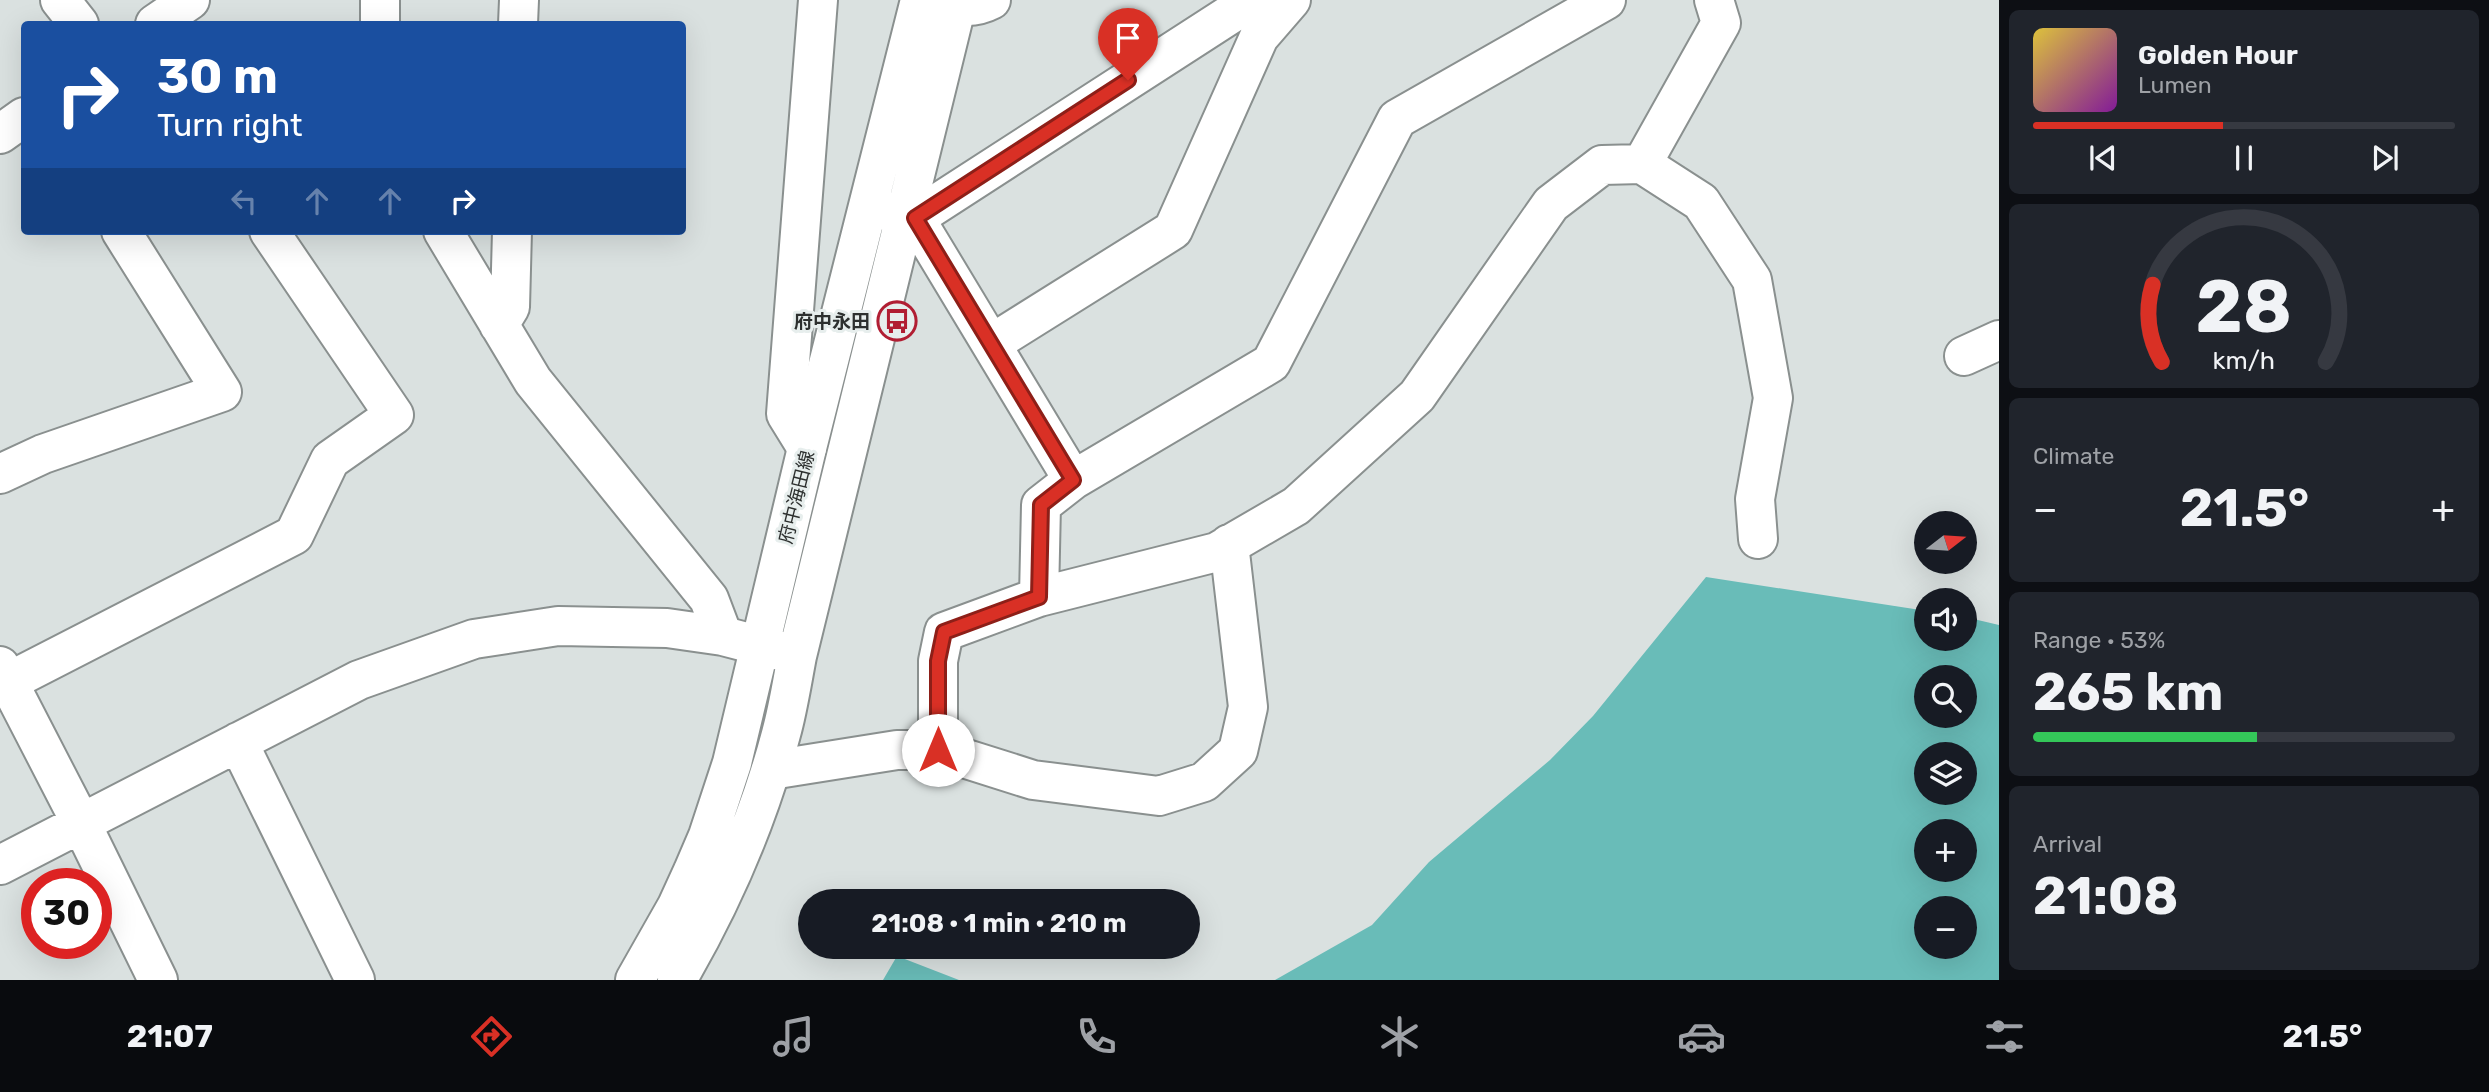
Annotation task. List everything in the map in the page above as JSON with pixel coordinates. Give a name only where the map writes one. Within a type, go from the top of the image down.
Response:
[{"type":"street","points":[[60,0],[77,21]]},
{"type":"street","points":[[159,21],[190,0]]},
{"type":"street","points":[[380,0],[380,21]]},
{"type":"street","points":[[518,21],[519,0]]},
{"type":"street","points":[[807,448],[786,414],[818,0]]},
{"type":"street","points":[[1073,480],[991,344],[897,214],[1240,8],[1267,0]]},
{"type":"street","points":[[991,344],[1173,230],[1259,37],[1291,0]]},
{"type":"street","points":[[1039,597],[1041,505],[1073,480],[1271,363],[1397,119],[1606,0]]},
{"type":"street","points":[[1643,164],[1721,23],[1714,0]]},
{"type":"street","name":"府中海田線","points":[[677,980],[729,880],[771,770],[782,733],[897,214],[952,1]]},
{"type":"street","points":[[0,134],[21,119]]},
{"type":"street","points":[[938,750],[938,661],[944,632],[1039,597],[1217,552],[1296,506],[1417,396],[1551,204],[1602,165],[1643,164],[1701,202],[1752,280],[1773,398],[1755,499],[1758,539]]},
{"type":"street","name":"府中海田線","points":[[635,980],[677,906],[708,836],[732,763],[807,448],[897,214]]},
{"type":"street","points":[[0,474],[43,454],[222,392],[129,235]]},
{"type":"street","points":[[158,980],[4,674],[294,535],[331,460],[394,415],[272,235]]},
{"type":"street","points":[[445,235],[533,381],[709,598],[723,636]]},
{"type":"street","points":[[499,324],[510,306],[512,235]]},
{"type":"street","points":[[1964,356],[1999,340]]},
{"type":"street","points":[[771,770],[897,750],[938,750],[1033,780],[1159,796],[1204,782],[1238,751],[1248,707],[1229,544]]},
{"type":"street","points":[[0,865],[359,680],[474,639],[558,626],[667,628],[723,636],[797,656]]},
{"type":"street","points":[[238,742],[355,980]]},
{"type":"shaded area","points":[[1706,577],[1914,609],[1914,651],[1977,651],[1977,620],[1999,625],[1999,980],[1275,980],[1372,925],[1429,862],[1550,760],[1593,716]]},
{"type":"shaded area","points":[[895,959],[905,959],[959,980],[883,980]]},
{"type":"place","name":"府中永田","points":[[897,321]]},
{"type":"route","points":[[938,750],[938,661],[944,632],[1039,597],[1041,505],[1073,480],[915,218],[1128,80]]}]
